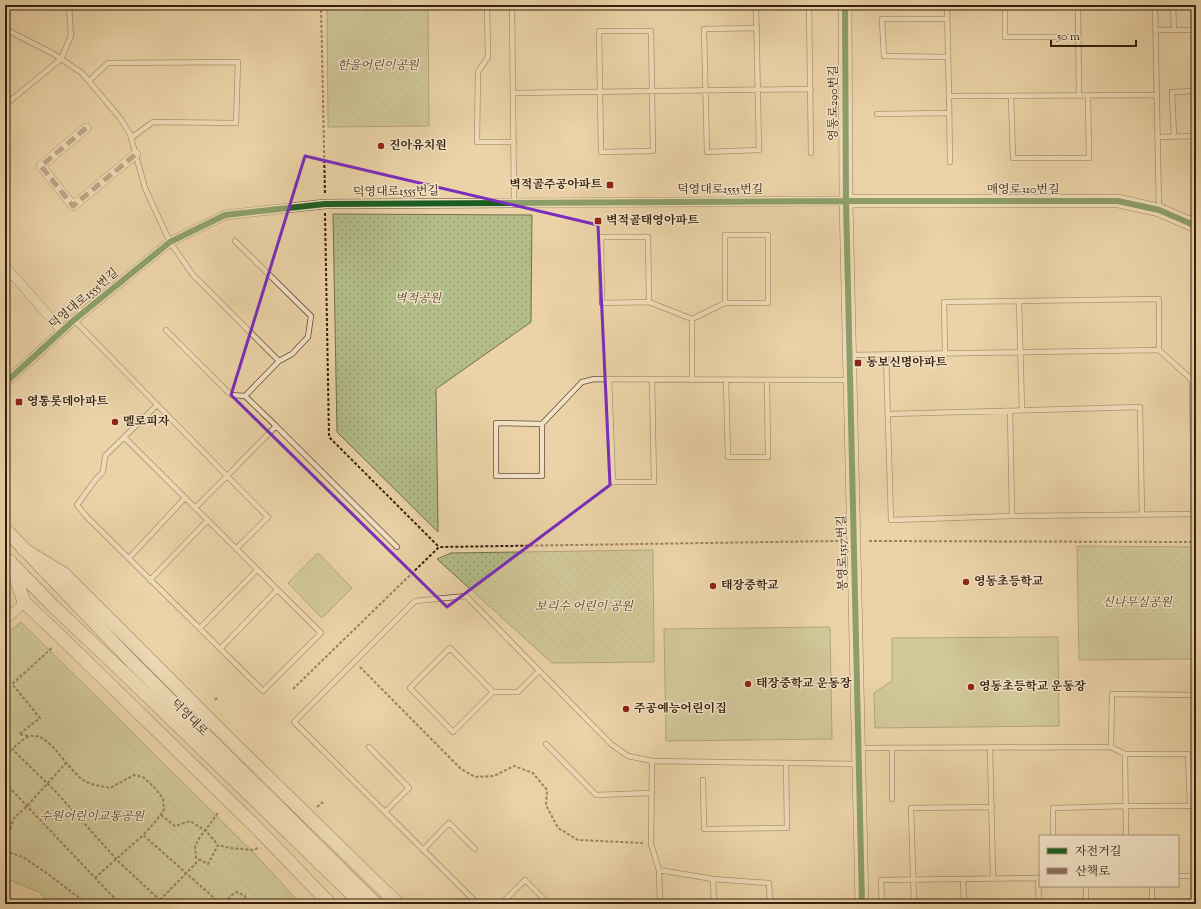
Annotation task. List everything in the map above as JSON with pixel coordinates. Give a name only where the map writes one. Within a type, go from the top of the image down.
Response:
[{"type":"main road","name":"영통로290번길","points":[[845,5],[846,201]]},
{"type":"main road","name":"매영로310번길","points":[[846,201],[1118,200],[1159,210],[1196,226]]},
{"type":"main road","name":"봉영로1517번길","points":[[846,201],[862,904]]},
{"type":"main road","name":"덕영대로","points":[[5,529],[134,664],[376,904]]},
{"type":"main road","points":[[23,549],[64,574],[237,747],[398,904]]},
{"type":"main road","name":"덕영대로","points":[[8,559],[53,606],[362,904]]},
{"type":"main road","points":[[8,559],[24,602],[256,828],[330,904]]},
{"type":"street","points":[[86,128],[41,166],[73,206],[136,154]]},
{"type":"street","name":"덕영대로1555번길","points":[[5,382],[74,320],[170,242],[225,215],[325,204],[846,201]]},
{"type":"street","points":[[5,266],[62,331]]},
{"type":"street","points":[[5,621],[24,602]]},
{"type":"lane","points":[[5,106],[61,59],[71,36],[69,5]]},
{"type":"lane","points":[[487,5],[488,57],[478,72],[477,142],[514,142]]},
{"type":"lane","points":[[512,5],[514,202]]},
{"type":"lane","points":[[756,5],[757,28],[759,150],[707,152],[704,29],[757,28]]},
{"type":"lane","points":[[809,5],[811,153]]},
{"type":"lane","points":[[947,5],[950,162]]},
{"type":"lane","points":[[1004,5],[1005,37],[1078,37]]},
{"type":"lane","points":[[1078,5],[1079,96]]},
{"type":"lane","points":[[1155,5],[1159,210]]},
{"type":"lane","points":[[1173,5],[1174,30]]},
{"type":"lane","points":[[947,19],[882,19],[884,56],[948,57]]},
{"type":"lane","points":[[5,29],[14,35],[52,53],[82,73],[120,118],[131,138],[145,188],[170,242],[193,274],[279,361]]},
{"type":"lane","points":[[1156,30],[1196,30]]},
{"type":"lane","points":[[651,31],[653,151],[601,152],[600,92],[599,32],[651,31]]},
{"type":"lane","points":[[89,81],[108,63],[238,62],[236,123],[154,122],[131,138]]},
{"type":"lane","points":[[513,93],[811,89]]},
{"type":"lane","points":[[1174,136],[1172,92],[1196,91]]},
{"type":"lane","points":[[949,96],[1157,96]]},
{"type":"lane","points":[[1011,96],[1013,158],[1089,158],[1088,96]]},
{"type":"lane","points":[[877,114],[949,113]]},
{"type":"lane","points":[[1157,137],[1196,136]]},
{"type":"lane","points":[[649,302],[648,237],[601,237],[602,303],[649,302],[692,319],[725,303],[768,303],[768,235],[725,235],[725,303]]},
{"type":"lane","points":[[235,240],[311,316],[308,337],[292,354],[279,361],[245,396]]},
{"type":"lane","points":[[945,354],[944,302],[1159,299],[1160,350]]},
{"type":"lane","points":[[1019,301],[1022,410]]},
{"type":"lane","points":[[692,319],[692,380]]},
{"type":"lane","points":[[74,320],[268,517],[236,549]]},
{"type":"lane","points":[[166,330],[231,395],[245,396],[397,547]]},
{"type":"lane","points":[[849,355],[1160,350],[1194,378],[1194,514],[1012,516],[891,520],[886,355]]},
{"type":"lane","points":[[610,379],[613,482],[654,482],[652,380]]},
{"type":"lane","points":[[542,424],[496,424],[496,476],[542,476],[542,424],[582,382],[610,379],[850,380]]},
{"type":"lane","points":[[726,380],[728,456],[768,457],[767,380]]},
{"type":"lane","points":[[124,437],[321,633],[263,691],[87,517],[77,505],[103,472],[105,456],[124,437],[157,405]]},
{"type":"lane","points":[[888,414],[1140,407],[1142,515]]},
{"type":"lane","points":[[1010,411],[1012,516]]},
{"type":"lane","points":[[195,508],[276,426]]},
{"type":"lane","points":[[129,558],[185,498]]},
{"type":"lane","points":[[150,580],[207,521]]},
{"type":"lane","points":[[200,628],[257,570]]},
{"type":"lane","points":[[220,649],[277,590]]},
{"type":"lane","points":[[478,904],[294,722],[415,600],[466,596],[611,744],[628,756],[652,761],[858,764]]},
{"type":"lane","points":[[493,692],[450,648],[410,688],[453,732],[493,692],[518,692],[539,671]]},
{"type":"lane","points":[[1111,747],[1112,694],[1196,695]]},
{"type":"lane","points":[[546,744],[596,795],[651,793]]},
{"type":"lane","points":[[369,747],[409,788],[385,812]]},
{"type":"lane","points":[[858,748],[1111,747],[1125,754],[1188,754],[1190,806],[1053,808],[1053,835]]},
{"type":"lane","points":[[892,748],[892,799]]},
{"type":"lane","points":[[990,748],[993,878]]},
{"type":"lane","points":[[1125,754],[1126,835]]},
{"type":"lane","points":[[652,761],[651,844],[659,870],[660,904]]},
{"type":"lane","points":[[703,780],[704,829],[787,828],[786,763]]},
{"type":"lane","points":[[914,904],[911,808],[992,807]]},
{"type":"lane","points":[[423,850],[449,823],[475,849]]},
{"type":"lane","points":[[659,870],[713,879],[769,883],[770,904]]},
{"type":"lane","points":[[1179,876],[1196,876]]},
{"type":"lane","points":[[882,904],[881,880],[993,878],[1039,878],[1039,904]]},
{"type":"lane","points":[[713,879],[714,904]]},
{"type":"lane","points":[[963,879],[964,904]]},
{"type":"lane","points":[[501,904],[525,880],[549,904]]},
{"type":"lane","points":[[1086,887],[1086,904]]},
{"type":"lane","points":[[1152,887],[1152,904]]},
{"type":"path","points":[[322,5],[329,437],[439,547]]},
{"type":"path","points":[[293,689],[439,547],[838,541]]},
{"type":"path","points":[[869,541],[1196,542]]},
{"type":"path","points":[[53,647],[12,684],[40,718],[19,734],[36,736],[45,741],[82,780],[90,784],[110,788],[134,775],[143,776],[164,799],[164,810],[160,815],[143,834],[95,878]]},
{"type":"path","points":[[355,661],[461,769],[475,778],[494,776],[514,766],[532,773],[547,790],[546,805],[558,828],[578,840],[651,844]]},
{"type":"path","points":[[215,700],[218,697]]},
{"type":"path","points":[[5,756],[29,736]]},
{"type":"path","points":[[12,750],[47,784],[116,859],[164,904]]},
{"type":"path","points":[[5,843],[14,818],[27,806],[66,763]]},
{"type":"path","points":[[5,783],[120,904]]},
{"type":"path","points":[[317,807],[323,802]]},
{"type":"path","points":[[218,813],[195,846],[196,858],[208,864],[218,845]]},
{"type":"path","points":[[160,815],[176,826],[190,821],[206,831],[218,845],[230,848],[255,850],[258,847]]},
{"type":"path","points":[[143,834],[221,904]]},
{"type":"path","points":[[5,847],[6,851],[23,857],[48,874],[82,900],[84,904]]},
{"type":"path","points":[[160,900],[199,860]]},
{"type":"path","points":[[226,904],[227,900],[232,894],[237,892],[245,896],[247,904]]},
{"type":"highlighted area","points":[[305,156],[598,225],[610,485],[447,607],[231,395]]},
{"type":"green space","name":"한울어린이공원","points":[[327,5],[428,5],[429,126],[328,127]]},
{"type":"green space","name":"벽적공원","points":[[333,214],[532,215],[531,322],[436,389],[438,532],[337,432]]},
{"type":"green space","name":"신나무실공원","points":[[1077,546],[1196,547],[1196,659],[1079,660]]},
{"type":"green space","name":"보리수 어린이 공원","points":[[653,550],[654,662],[552,663],[437,559],[451,553]]},
{"type":"green space","points":[[318,553],[352,588],[322,618],[288,583]]},
{"type":"green space","name":"수원어린이교통공원","points":[[21,622],[252,851],[301,904],[51,904],[39,892],[5,878],[5,635]]},
{"type":"green space","name":"태장중학교 운동장","points":[[830,627],[832,739],[666,741],[664,629]]},
{"type":"green space","name":"영동초등학교 운동장","points":[[1058,637],[1059,726],[875,728],[874,693],[892,681],[892,638]]},
{"type":"marked path","points":[[86,128],[41,166],[73,206],[136,154]]},
{"type":"cycle path","points":[[845,5],[846,201],[862,904]]},
{"type":"cycle path","points":[[5,383],[74,320],[170,242],[225,215],[325,204],[1118,201],[1159,210],[1196,226]]},
{"type":"place","name":"진아유치원","points":[[381,146]]},
{"type":"place","name":"벽적골주공아파트","points":[[610,185]]},
{"type":"place","name":"벽적골태영아파트","points":[[598,221]]},
{"type":"place","name":"동보신명아파트","points":[[858,363]]},
{"type":"place","name":"영통롯데아파트","points":[[19,402]]},
{"type":"place","name":"멜로피자","points":[[115,422]]},
{"type":"place","name":"영동초등학교","points":[[966,582]]},
{"type":"place","name":"태장중학교","points":[[713,586]]},
{"type":"place","name":"태장중학교 운동장","points":[[748,684]]},
{"type":"place","name":"영동초등학교 운동장","points":[[971,687]]},
{"type":"place","name":"주공예능어린이집","points":[[626,709]]}]
